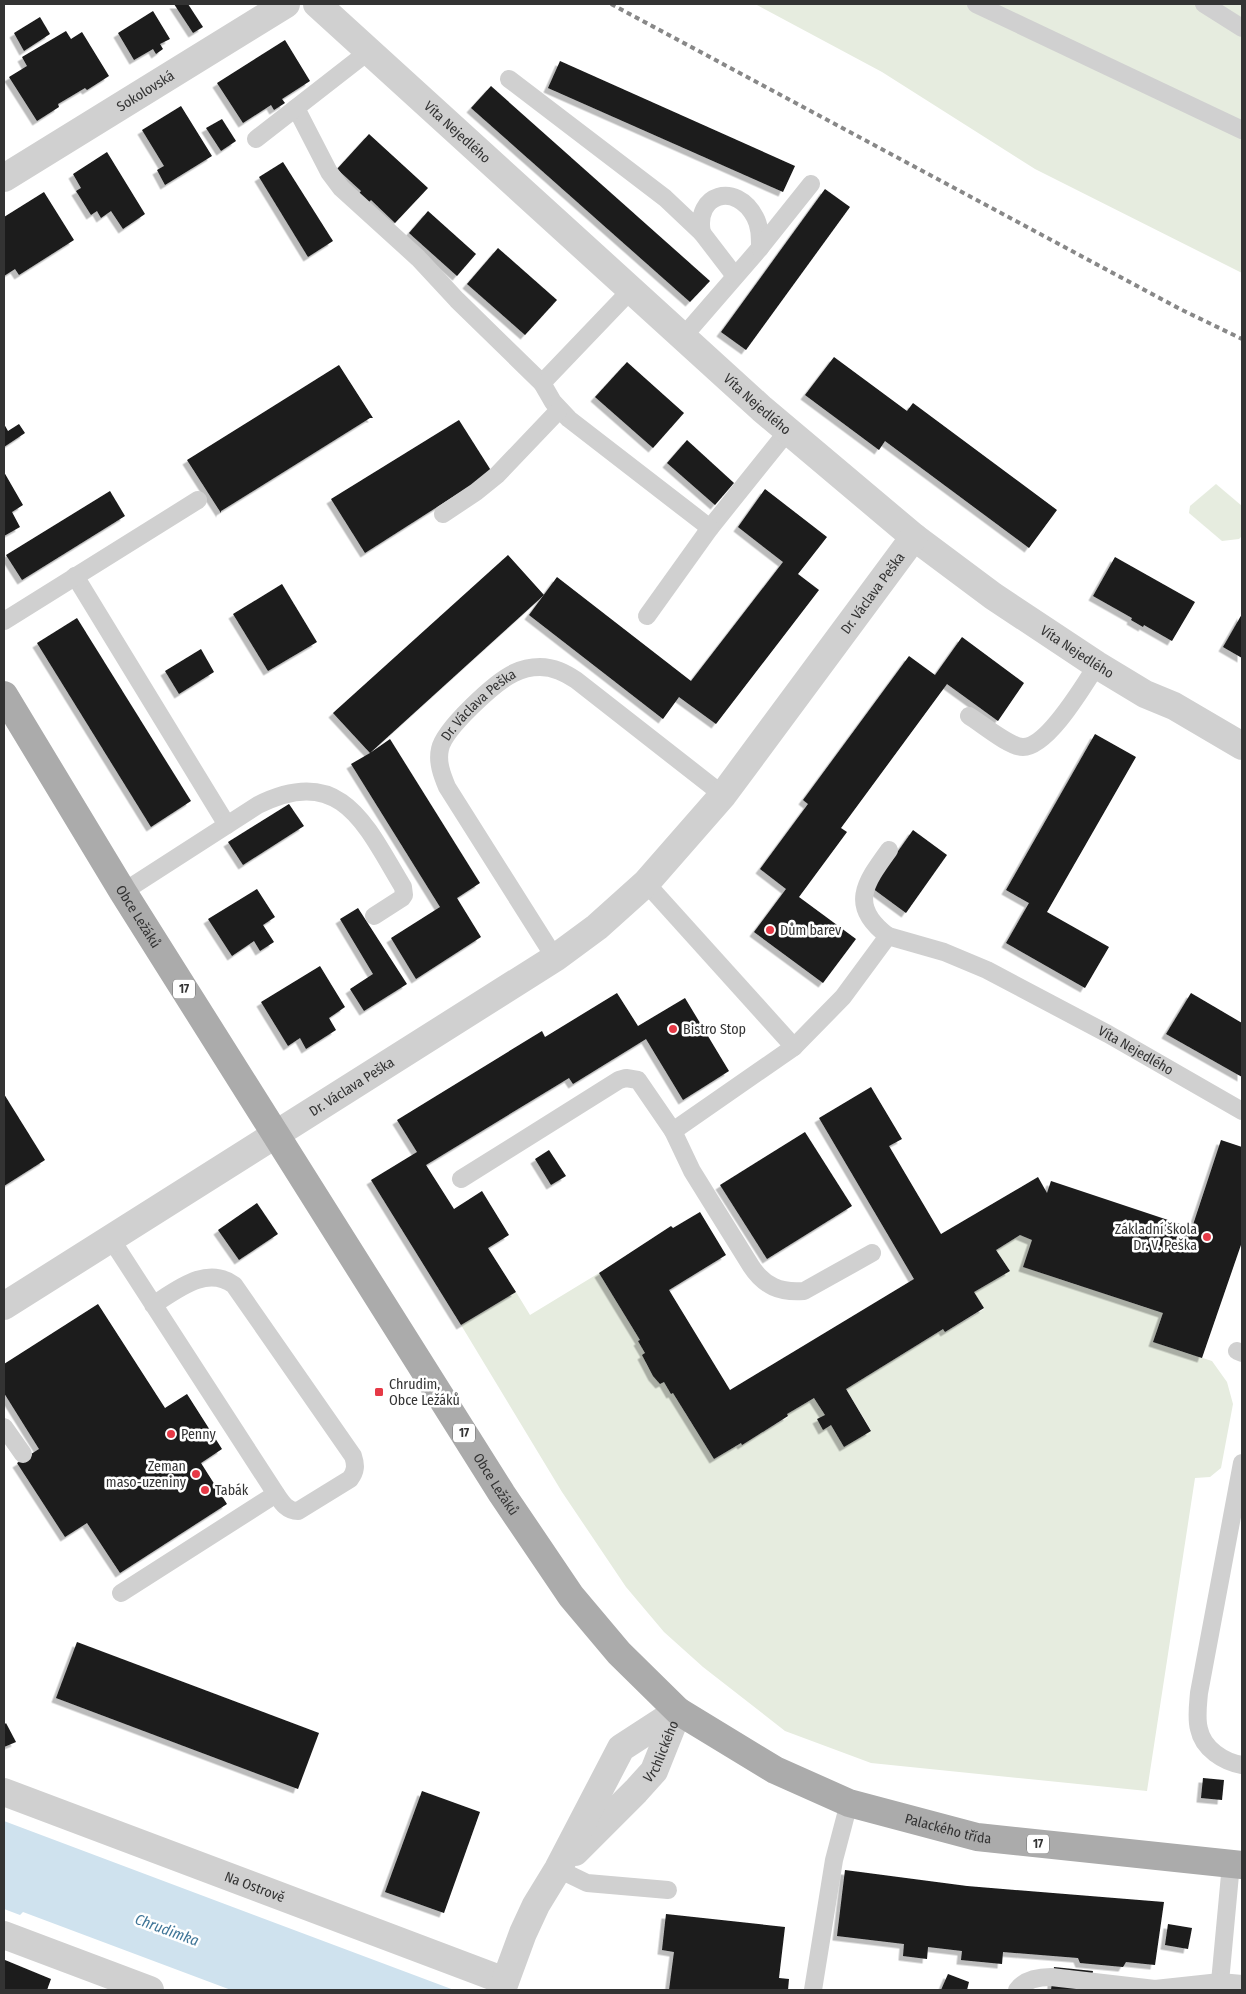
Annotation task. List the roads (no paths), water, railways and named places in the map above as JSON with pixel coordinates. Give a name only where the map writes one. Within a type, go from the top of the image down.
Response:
[{"type":"main road","name":"Obce Ležáků","points":[[4,695],[123,892],[502,1494],[543,1556],[571,1596],[619,1653],[678,1712]]},
{"type":"main road","name":"Palackého třída","points":[[678,1712],[774,1770],[849,1803],[977,1837],[1237,1865]]},
{"type":"street","name":"Sokolovská","points":[[4,178],[286,4]]},
{"type":"street","name":"Víta Nejedlého","points":[[317,4],[786,432],[914,537],[993,596],[1097,665],[1145,694],[1174,706],[1242,746]]},
{"type":"street","name":"Dr. Václava Peška","points":[[276,1134],[555,958],[597,927],[646,883],[723,795],[914,537]]},
{"type":"street","points":[[4,1306],[276,1134]]},
{"type":"street","name":"Vrchlického","points":[[558,1869],[654,1771],[678,1712]]},
{"type":"street","name":"Vrchlického","points":[[504,1985],[536,1905],[558,1869],[621,1748],[678,1712]]},
{"type":"street","name":"Na Ostrově","points":[[4,1792],[504,1985]]},
{"type":"street","points":[[4,1935],[150,1990]]},
{"type":"lane","points":[[976,4],[1242,130]]},
{"type":"lane","points":[[1204,4],[1242,28]]},
{"type":"lane","points":[[256,139],[368,51]]},
{"type":"lane","points":[[510,79],[665,198],[702,233],[735,276]]},
{"type":"lane","points":[[296,108],[329,172],[341,188],[418,258],[457,300],[542,383],[559,410],[710,528]]},
{"type":"lane","points":[[682,338],[760,248],[811,184]]},
{"type":"lane","points":[[702,233],[701,215],[706,207],[719,196],[726,194],[735,196],[756,217],[759,228],[760,248]]},
{"type":"lane","points":[[542,383],[631,290]]},
{"type":"lane","points":[[443,514],[476,492],[497,474],[559,410]]},
{"type":"lane","points":[[647,616],[710,528],[786,432]]},
{"type":"lane","points":[[4,621],[198,500]]},
{"type":"lane","points":[[75,576],[227,825]]},
{"type":"lane","points":[[969,716],[1013,744],[1022,747],[1032,745],[1056,723],[1097,665]]},
{"type":"lane","name":"Dr. Václava Peška","points":[[555,958],[447,787],[442,774],[440,750],[445,736],[457,722],[500,682],[514,673],[529,668],[552,668],[576,680],[723,795]]},
{"type":"lane","points":[[123,892],[258,805],[274,797],[289,793],[316,792],[339,799],[349,807],[364,824],[404,891],[402,898],[374,916]]},
{"type":"lane","points":[[673,1131],[794,1047],[843,997],[888,936],[873,922],[863,898],[870,876],[889,850]]},
{"type":"lane","points":[[646,883],[794,1047]]},
{"type":"lane","name":"Víta Nejedlého","points":[[888,936],[944,952],[987,970],[1108,1034],[1242,1111]]},
{"type":"lane","points":[[461,1179],[619,1080],[626,1078],[638,1080],[673,1131],[692,1171],[759,1278],[780,1290],[804,1291],[872,1253]]},
{"type":"lane","points":[[111,1238],[153,1304],[276,1494],[285,1506],[292,1511],[298,1511],[350,1479],[356,1464],[353,1456],[234,1285],[222,1278],[206,1277],[185,1285],[153,1304]]},
{"type":"lane","points":[[4,1427],[23,1454]]},
{"type":"lane","points":[[1242,1463],[1199,1693],[1197,1715],[1199,1730],[1204,1742],[1224,1760],[1242,1765]]},
{"type":"lane","points":[[121,1593],[276,1494]]},
{"type":"lane","points":[[813,1990],[834,1860],[849,1803]]},
{"type":"lane","points":[[1220,1982],[1237,1865]]},
{"type":"lane","points":[[558,1869],[587,1883],[668,1890]]},
{"type":"lane","points":[[1017,1990],[1029,1980],[1038,1977],[1155,1990],[1220,1982],[1242,1984]]},
{"type":"water","name":"Chrudimka","points":[[4,1821],[454,1990],[231,1990],[23,1912],[20,1915],[4,1909]]},
{"type":"railway","points":[[611,4],[1180,309],[1242,339]]},
{"type":"place","name":"Dům barev","points":[[770,930]]},
{"type":"place","name":"Bistro Stop","points":[[673,1029]]},
{"type":"place","name":"Základní škola Dr. V. Peška","points":[[1207,1237]]},
{"type":"place","name":"Chrudim, Obce Ležáků","points":[[379,1392]]},
{"type":"place","name":"Penny","points":[[171,1434]]},
{"type":"place","name":"Zeman maso-uzeniny","points":[[196,1474]]},
{"type":"place","name":"Tabák","points":[[205,1490]]}]
